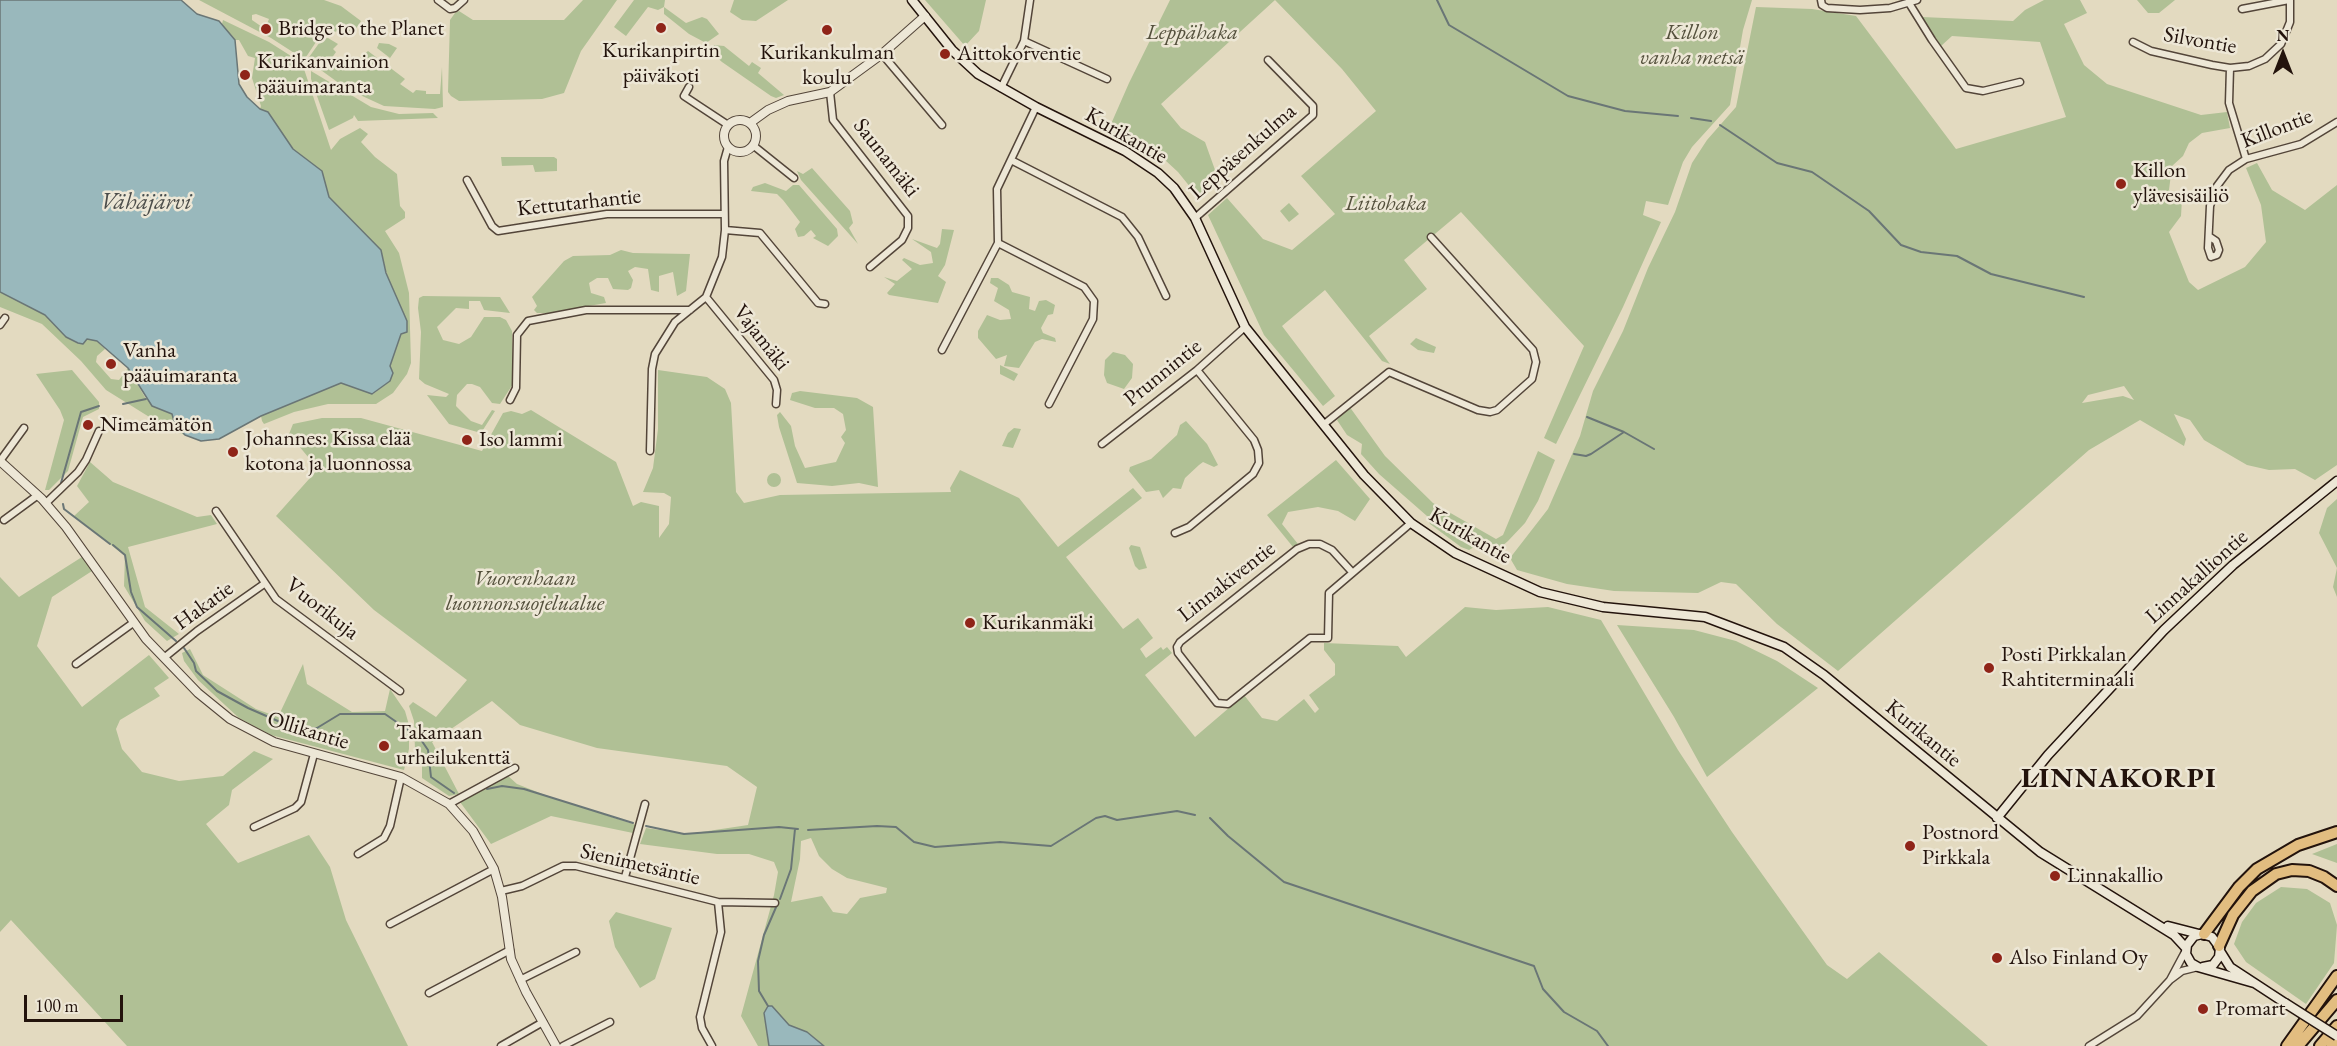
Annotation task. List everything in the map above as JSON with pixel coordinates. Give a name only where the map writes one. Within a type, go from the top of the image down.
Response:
[{"type":"highway","points":[[2202,934],[2239,887],[2257,869],[2298,845],[2337,832]]},
{"type":"highway","points":[[2219,949],[2233,915],[2259,884],[2276,874],[2292,870],[2309,871],[2337,886]]},
{"type":"highway","points":[[2287,1046],[2337,976]]},
{"type":"highway","points":[[2298,1046],[2337,1000]]},
{"type":"highway","points":[[2320,1046],[2337,1026]]},
{"type":"highway","points":[[2332,1046],[2337,1041]]},
{"type":"main road","name":"Kurikantie","points":[[912,0],[960,58],[1001,88],[1147,165],[1174,188],[1195,218],[1245,327],[1364,476],[1412,523],[1455,553],[1540,592],[1603,607],[1705,617],[1784,647],[1824,675],[1997,818],[2062,867],[2180,939],[2186,949]]},
{"type":"main road","name":"Linnakalliontie","points":[[1997,818],[2048,755],[2164,630],[2233,566],[2337,481]]},
{"type":"main road","name":"Kurikantie","points":[[2150,921],[2202,934]]},
{"type":"main road","points":[[2254,983],[2201,967],[2189,961],[2186,949],[2192,938],[2202,934],[2212,937],[2224,962],[2337,1036]]},
{"type":"main road","points":[[2201,967],[2213,965],[2219,949]]},
{"type":"street","points":[[438,0],[450,9],[455,8],[464,0]]},
{"type":"street","points":[[1001,88],[1024,41],[1029,0]]},
{"type":"street","points":[[1821,0],[1822,5],[1827,8],[1857,10],[1890,8],[1917,0]]},
{"type":"street","name":"Silvontie","points":[[2133,42],[2151,51],[2230,68],[2256,64],[2275,52],[2288,29],[2290,0],[2242,9]]},
{"type":"street","points":[[1909,3],[1966,88],[1983,91],[2020,82]]},
{"type":"street","points":[[750,123],[768,110],[788,101],[830,92],[882,54],[925,16]]},
{"type":"street","points":[[1024,41],[1107,79]]},
{"type":"street","points":[[882,54],[942,125]]},
{"type":"street","name":"Leppäsenkulma","points":[[1195,218],[1313,115],[1313,106],[1268,60]]},
{"type":"street","points":[[2230,68],[2229,103],[2246,159]]},
{"type":"street","points":[[689,87],[684,96],[728,125]]},
{"type":"street","name":"Saunamäki","points":[[830,92],[832,120],[908,216],[908,228],[903,240],[870,267]]},
{"type":"street","points":[[942,350],[998,243],[996,193],[1036,107]]},
{"type":"street","points":[[650,451],[652,369],[655,354],[669,328],[706,297],[722,257],[725,230],[724,160],[728,147],[724,138],[728,125],[739,120],[750,123],[756,132],[754,146],[743,153],[728,147]]},
{"type":"street","name":"Killontie","points":[[2210,237],[2209,217],[2212,194],[2229,170],[2246,159],[2301,144],[2337,122]]},
{"type":"street","points":[[754,146],[794,178]]},
{"type":"street","points":[[1011,160],[1122,217],[1138,237],[1166,296]]},
{"type":"street","name":"Kettutarhantie","points":[[467,180],[492,226],[498,231],[607,214],[724,213]]},
{"type":"street","points":[[725,230],[760,233],[818,303],[825,304]]},
{"type":"street","points":[[1323,425],[1389,372],[1478,410],[1490,412],[1497,410],[1532,379],[1536,365],[1533,350],[1431,237]]},
{"type":"street","points":[[998,243],[1084,287],[1094,301],[1093,319],[1049,404]]},
{"type":"street","name":"Vajamäki","points":[[706,297],[771,376],[777,390],[776,404]]},
{"type":"street","points":[[510,400],[516,388],[517,335],[528,321],[591,310],[690,310]]},
{"type":"street","points":[[0,326],[5,318]]},
{"type":"street","name":"Prunnintie","points":[[1102,444],[1197,370],[1245,327]]},
{"type":"street","points":[[1174,533],[1189,527],[1253,474],[1259,463],[1254,440],[1197,370]]},
{"type":"street","points":[[0,461],[24,428]]},
{"type":"street","points":[[46,503],[78,472],[99,431]]},
{"type":"street","name":"Ollikantie","points":[[0,461],[46,503],[98,568],[133,623],[198,693],[237,725],[267,739],[314,754],[401,777],[449,804],[473,831],[494,869],[501,891],[510,951],[520,980],[556,1046]]},
{"type":"street","points":[[4,520],[38,495]]},
{"type":"street","name":"Vuorikuja","points":[[216,511],[276,599],[400,691]]},
{"type":"street","name":"Linnakiventie","points":[[1352,572],[1332,550],[1320,544],[1309,544],[1298,549],[1180,642],[1177,647],[1178,653],[1217,703],[1228,704],[1310,638],[1328,638],[1329,593],[1412,523]]},
{"type":"street","name":"Hakatie","points":[[165,657],[197,631],[264,584]]},
{"type":"street","points":[[76,664],[133,623]]},
{"type":"street","points":[[254,827],[295,808],[301,802],[314,754]]},
{"type":"street","points":[[449,804],[515,768]]},
{"type":"street","points":[[358,854],[384,838],[390,826],[401,777]]},
{"type":"street","points":[[625,877],[645,804]]},
{"type":"street","name":"Sienimetsäntie","points":[[501,891],[522,886],[563,866],[587,867],[718,903],[775,903]]},
{"type":"street","points":[[390,924],[494,869]]},
{"type":"street","points":[[712,1046],[702,1028],[700,1017],[721,932],[718,903]]},
{"type":"street","points":[[2170,980],[2186,949]]},
{"type":"street","points":[[429,993],[510,951]]},
{"type":"street","points":[[520,980],[576,952]]},
{"type":"street","points":[[2089,1046],[2137,1016],[2170,980],[2182,971],[2201,967]]},
{"type":"street","points":[[501,1046],[543,1022]]},
{"type":"street","points":[[563,1046],[610,1022]]},
{"type":"green space","points":[[199,0],[324,0],[341,6],[361,21],[353,33],[345,29],[320,36],[306,57],[302,58],[271,38]],"holes":[[[256,14],[269,19],[265,29],[252,20],[252,15]]]},
{"type":"green space","points":[[583,0],[617,0],[581,51],[564,93],[542,99],[459,101],[448,92],[450,20],[455,13],[459,11],[473,20],[564,20]]},
{"type":"green space","points":[[634,0],[665,0],[664,7],[658,10],[648,7],[626,36],[614,27]]},
{"type":"green space","points":[[734,0],[788,0],[756,21],[742,20],[730,12]]},
{"type":"green space","points":[[925,0],[986,0],[979,31],[965,46]]},
{"type":"green space","name":"Leppähaka","points":[[1170,0],[1275,0],[1161,104],[1181,128],[1205,142],[1219,181],[1199,198],[1178,172],[1152,148],[1111,124]]},
{"type":"green space","points":[[1275,0],[1752,0],[1743,30],[1730,105],[1692,147],[1683,162],[1668,205],[1646,201],[1643,215],[1661,222],[1623,307],[1556,444],[1544,438],[1584,346],[1461,212],[1404,260],[1427,289],[1369,336],[1390,364],[1382,361],[1325,290],[1282,326],[1335,396],[1323,406],[1264,335],[1208,215],[1227,198],[1263,239],[1292,250],[1335,214],[1301,176],[1376,111],[1342,69]]},
{"type":"green space","points":[[2044,0],[2080,0],[2087,13],[2064,24],[2084,65],[2107,84],[2201,115],[2227,112],[2230,128],[2202,133],[2189,143],[2183,156],[2172,166],[2169,190],[2182,199],[2181,216],[2169,232],[2189,282],[2198,290],[2245,267],[2266,242],[2261,205],[2246,168],[2257,163],[2272,190],[2305,210],[2337,185],[2337,465],[2315,480],[2295,469],[2269,470],[2247,465],[2204,440],[2190,420],[2174,414],[2186,439],[2184,446],[2140,420],[2089,450],[1838,671],[1777,624],[1736,584],[1721,582],[1698,593],[1614,591],[1567,584],[1517,570],[1510,558],[1548,509],[1580,436],[1593,391],[1623,331],[1648,268],[1675,212],[1692,163],[1707,140],[1736,107],[1756,7],[1812,9],[1856,16],[1956,149],[2066,117],[2040,42],[1952,36],[1941,46],[1922,17],[2013,21],[2025,10]],"holes":[[[2124,386],[2134,400],[2123,396],[2082,403],[2088,395]]]},
{"type":"green space","points":[[2137,0],[2175,0],[2159,13],[2148,13]]},
{"type":"green space","points":[[664,7],[686,23],[702,17],[707,19],[719,34],[706,43],[689,34],[664,14]]},
{"type":"green space","points":[[223,20],[269,42],[302,63],[331,150],[340,139],[360,128],[368,134],[361,142],[375,157],[397,174],[400,206],[405,212],[405,218],[385,231],[399,253],[409,293],[411,363],[407,374],[393,393],[376,404],[328,404],[294,412],[264,424],[262,421],[261,416],[341,383],[373,394],[390,381],[390,366],[401,334],[381,250],[329,197],[322,171],[293,149],[268,112],[260,109],[252,78],[255,58],[248,56],[239,40],[235,40],[229,34],[222,24]]},
{"type":"green space","points":[[328,38],[338,44],[333,49],[336,52],[331,59],[344,67],[351,58],[357,61],[368,51],[405,79],[400,84],[413,93],[416,90],[426,91],[426,94],[440,94],[442,67],[443,107],[435,109],[384,106],[347,89],[307,60],[322,39]]},
{"type":"green space","points":[[379,43],[397,48],[390,58],[377,48]]},
{"type":"green space","points":[[714,45],[724,46],[749,66],[752,62],[761,68],[758,73],[784,95],[776,98],[771,96],[722,62],[711,52]]},
{"type":"green space","points":[[311,71],[371,107],[399,114],[433,113],[438,118],[358,121],[354,115],[353,118],[329,130],[311,79]]},
{"type":"green space","points":[[501,157],[554,157],[557,159],[557,171],[535,172],[533,165],[502,166]]},
{"type":"green space","points":[[812,168],[850,211],[853,223],[849,228],[858,244],[801,180],[797,171],[803,174]]},
{"type":"green space","points":[[765,183],[786,191],[793,185],[799,185],[837,229],[838,236],[828,246],[813,238],[816,236],[811,230],[804,236],[798,237],[795,229],[800,222],[777,194],[751,191],[753,187]]},
{"type":"green space","points":[[1289,203],[1299,214],[1289,222],[1280,211]]},
{"type":"green space","points":[[942,229],[954,230],[945,265],[938,276],[946,282],[938,303],[889,295],[887,293],[895,284],[884,277],[897,281],[912,269],[902,260],[904,258],[920,265],[933,263],[931,252],[912,239],[937,248],[940,244]]},
{"type":"green space","points":[[621,250],[633,253],[690,254],[686,291],[677,296],[673,272],[659,276],[659,292],[651,290],[648,269],[635,267],[628,271],[633,280],[628,290],[613,289],[608,278],[597,278],[589,283],[591,293],[604,297],[606,303],[548,313],[537,313],[534,310],[537,306],[532,297],[564,261],[573,256],[610,255]]},
{"type":"green space","points":[[991,278],[998,278],[1009,285],[1012,292],[1030,297],[1029,309],[1035,311],[1039,301],[1046,300],[1055,305],[1053,314],[1048,315],[1041,328],[1043,333],[1055,338],[1056,342],[1042,339],[1035,342],[1019,368],[1004,366],[1007,355],[996,359],[978,338],[978,331],[987,315],[1000,320],[1011,319],[1009,310],[994,301],[998,288],[990,283]]},
{"type":"green space","points":[[0,292],[45,315],[66,337],[83,344],[87,338],[97,341],[105,349],[97,356],[96,362],[111,379],[119,380],[128,368],[146,399],[172,414],[175,425],[185,435],[167,428],[106,390],[81,361],[42,324],[0,307]]},
{"type":"green space","points":[[423,296],[500,297],[510,313],[484,310],[480,301],[469,301],[469,309],[456,308],[437,327],[443,340],[459,344],[471,337],[484,317],[500,317],[506,320],[512,331],[513,384],[500,404],[492,403],[480,387],[472,384],[467,384],[457,395],[456,406],[471,421],[482,425],[492,410],[495,411],[481,433],[449,424],[427,395],[446,397],[449,394],[419,379],[421,332],[418,308],[419,298]]},
{"type":"green space","points":[[1416,338],[1436,347],[1434,353],[1418,350],[1410,344]]},
{"type":"green space","points":[[1113,352],[1125,355],[1133,364],[1132,378],[1124,389],[1107,383],[1104,375],[1105,360]]},
{"type":"green space","points":[[1000,365],[1018,374],[1014,381],[1000,374]]},
{"type":"green space","points":[[72,370],[99,402],[99,409],[83,417],[68,471],[49,490],[45,490],[64,420],[36,374]]},
{"type":"green space","name":"Vuorenhaan luonnonsuojelualue","points":[[658,370],[707,377],[725,389],[731,403],[736,492],[744,503],[780,495],[951,492],[950,488],[960,470],[1019,498],[1058,547],[1133,488],[1142,498],[1066,557],[1123,629],[1138,618],[1153,638],[1140,649],[1146,658],[1161,647],[1163,650],[1167,647],[1172,653],[1145,675],[1195,737],[1244,695],[1262,718],[1277,721],[1304,699],[1315,713],[1319,709],[1309,695],[1335,675],[1335,664],[1324,650],[1324,643],[1398,646],[1406,657],[1465,607],[1496,610],[1548,607],[1601,620],[1678,750],[1732,832],[1827,965],[1847,979],[1879,952],[1988,1046],[824,1046],[807,1032],[789,1025],[771,1006],[768,1006],[764,1013],[769,1046],[758,1046],[741,1016],[774,895],[778,872],[774,862],[749,854],[717,854],[640,844],[646,828],[688,834],[748,825],[757,787],[727,766],[597,748],[520,725],[492,701],[432,742],[459,794],[449,796],[422,778],[422,756],[415,750],[414,721],[409,706],[413,702],[436,717],[467,680],[374,610],[276,516],[318,469],[289,434],[293,424],[322,418],[361,418],[482,451],[503,413],[511,411],[522,414],[531,410],[616,462],[633,506],[641,502],[659,506],[659,538],[669,524],[671,497],[664,493],[643,492],[653,468],[658,429]],"holes":[[[811,838],[819,856],[832,869],[847,878],[887,888],[886,893],[860,898],[847,914],[833,912],[822,896],[791,902],[800,859],[801,841]]]},
{"type":"green space","points":[[800,391],[857,398],[873,407],[878,487],[859,483],[832,486],[797,483],[777,415],[780,412],[791,426],[795,446],[805,468],[836,462],[845,443],[841,437],[846,430],[843,414],[834,408],[815,408],[790,400],[792,393]]},
{"type":"green space","points":[[1349,406],[1385,456],[1433,503],[1496,539],[1503,535],[1538,451],[1555,460],[1538,501],[1525,523],[1508,541],[1501,547],[1481,543],[1469,550],[1461,547],[1430,524],[1427,516],[1379,474],[1361,454],[1362,444],[1347,435],[1337,420]]},
{"type":"green space","points":[[1186,421],[1207,444],[1218,465],[1214,467],[1203,462],[1185,478],[1181,489],[1173,488],[1163,498],[1159,490],[1146,492],[1129,471],[1130,467],[1151,459],[1177,435],[1180,425]]},
{"type":"green space","points":[[1014,428],[1021,429],[1013,448],[1002,446],[1008,433]]},
{"type":"green space","points":[[1336,460],[1370,499],[1355,521],[1338,511],[1318,507],[1288,512],[1282,524],[1298,544],[1293,547],[1267,515]]},
{"type":"green space","points":[[90,462],[113,482],[197,517],[211,515],[217,524],[128,547],[145,607],[179,634],[167,641],[145,621],[124,586],[125,556],[74,516],[89,502],[77,486]]},
{"type":"green space","points":[[771,473],[777,473],[781,480],[777,487],[771,487],[767,483],[767,477]]},
{"type":"green space","points":[[2337,499],[2337,568],[2319,533],[2327,508]]},
{"type":"green space","points":[[1131,545],[1140,547],[1147,568],[1139,570],[1135,566],[1129,548]]},
{"type":"green space","points":[[82,557],[92,571],[52,597],[37,646],[82,707],[149,655],[169,678],[154,688],[160,696],[120,720],[116,729],[122,749],[142,772],[179,781],[223,776],[254,751],[273,759],[232,790],[229,805],[206,824],[238,863],[309,835],[330,867],[346,920],[408,1046],[127,1046],[11,920],[0,932],[0,577],[19,597]]},
{"type":"green space","points":[[2337,568],[2337,597],[2333,587]]},
{"type":"green space","points":[[1617,625],[1694,630],[1736,641],[1777,661],[1818,688],[1707,777],[1674,717]]},
{"type":"green space","points":[[190,649],[203,675],[256,709],[278,717],[303,664],[307,684],[352,712],[385,711],[390,689],[405,711],[409,725],[409,749],[404,770],[271,735],[239,718],[198,680],[184,661],[182,653]]},
{"type":"green space","points":[[507,775],[517,784],[545,795],[636,825],[633,833],[551,816],[491,844],[460,802]]},
{"type":"green space","points":[[2337,844],[2337,863],[2312,854]]},
{"type":"green space","points":[[2281,887],[2307,889],[2330,903],[2337,925],[2334,963],[2306,1004],[2246,962],[2234,944],[2242,922],[2256,903]]},
{"type":"green space","points":[[616,912],[672,928],[655,979],[640,988],[615,947],[609,921]]},
{"type":"water","name":"Vähäjärvi","points":[[0,0],[181,0],[197,14],[219,21],[235,40],[239,84],[247,97],[260,109],[268,112],[293,149],[322,171],[329,197],[381,250],[386,273],[407,321],[407,332],[401,334],[390,366],[393,373],[390,381],[372,394],[341,383],[261,416],[219,439],[201,441],[185,435],[175,425],[172,414],[152,406],[128,368],[97,341],[87,339],[83,344],[66,337],[45,315],[0,292]]},
{"type":"water","points":[[768,1006],[772,1006],[789,1025],[807,1032],[824,1046],[769,1046],[764,1013]]},
{"type":"waterway","points":[[1437,0],[1449,25],[1568,96],[1625,111],[1678,116]]},
{"type":"waterway","points":[[1691,118],[1711,121]]},
{"type":"waterway","points":[[1720,125],[1777,163],[1812,172],[1869,211],[1901,245],[1921,252],[1957,256],[1991,274],[2084,297]]},
{"type":"waterway","points":[[123,404],[146,399]]},
{"type":"waterway","points":[[61,483],[81,412],[99,406]]},
{"type":"waterway","points":[[1587,417],[1624,432],[1654,449]]},
{"type":"waterway","points":[[1574,454],[1586,456],[1591,454],[1624,432]]},
{"type":"waterway","points":[[63,504],[64,509],[110,544]]},
{"type":"waterway","points":[[113,545],[125,555],[131,592],[137,607],[176,641]]},
{"type":"waterway","points":[[184,648],[194,663],[196,671],[217,691],[287,725],[308,730],[317,728],[340,714],[385,714],[408,730]]},
{"type":"waterway","points":[[417,734],[428,750],[431,777],[454,793]]},
{"type":"waterway","points":[[487,789],[502,786],[524,789],[633,823]]},
{"type":"waterway","points":[[808,830],[896,827],[914,842],[935,847],[1000,842],[1051,846],[1096,818],[1105,816],[1117,820],[1177,811],[1195,815]]},
{"type":"waterway","points":[[1210,818],[1228,836],[1284,882],[1534,966],[1543,989],[1564,1012],[1597,1031],[1608,1046]]},
{"type":"waterway","points":[[646,826],[684,834],[779,827],[798,829]]},
{"type":"waterway","points":[[780,899],[791,869],[795,829]]},
{"type":"waterway","points":[[768,1006],[759,991],[758,961],[764,935],[777,905]]},
{"type":"place","name":"Kurikanpirtin päiväkoti","points":[[661,28]]},
{"type":"place","name":"Bridge to the Planet","points":[[266,29]]},
{"type":"place","name":"Kurikankulman koulu","points":[[827,30]]},
{"type":"place","name":"Aittokorventie","points":[[945,54]]},
{"type":"place","name":"Kurikanvainion pääuimaranta","points":[[245,75]]},
{"type":"place","name":"Killon ylävesisäiliö","points":[[2121,184]]},
{"type":"place","name":"Vanha pääuimaranta","points":[[111,364]]},
{"type":"place","name":"Nimeämätön","points":[[88,425]]},
{"type":"place","name":"Iso lammi","points":[[467,440]]},
{"type":"place","name":"Johannes: Kissa elää kotona ja luonnossa","points":[[233,452]]},
{"type":"place","name":"Kurikanmäki","points":[[970,623]]},
{"type":"place","name":"Posti Pirkkalan Rahtiterminaali","points":[[1989,668]]},
{"type":"place","name":"Takamaan urheilukenttä","points":[[384,746]]},
{"type":"place","name":"Postnord Pirkkala","points":[[1910,846]]},
{"type":"place","name":"Linnakallio","points":[[2055,876]]},
{"type":"place","name":"Also Finland Oy","points":[[1997,958]]},
{"type":"place","name":"Promart","points":[[2203,1009]]},
{"type":"district","name":"LINNAKORPI","points":[[2119,779]]},
{"type":"park label","name":"Killon vanha metsä","points":[[1692,46]]},
{"type":"park label","name":"Liitohaka","points":[[1386,204]]}]
